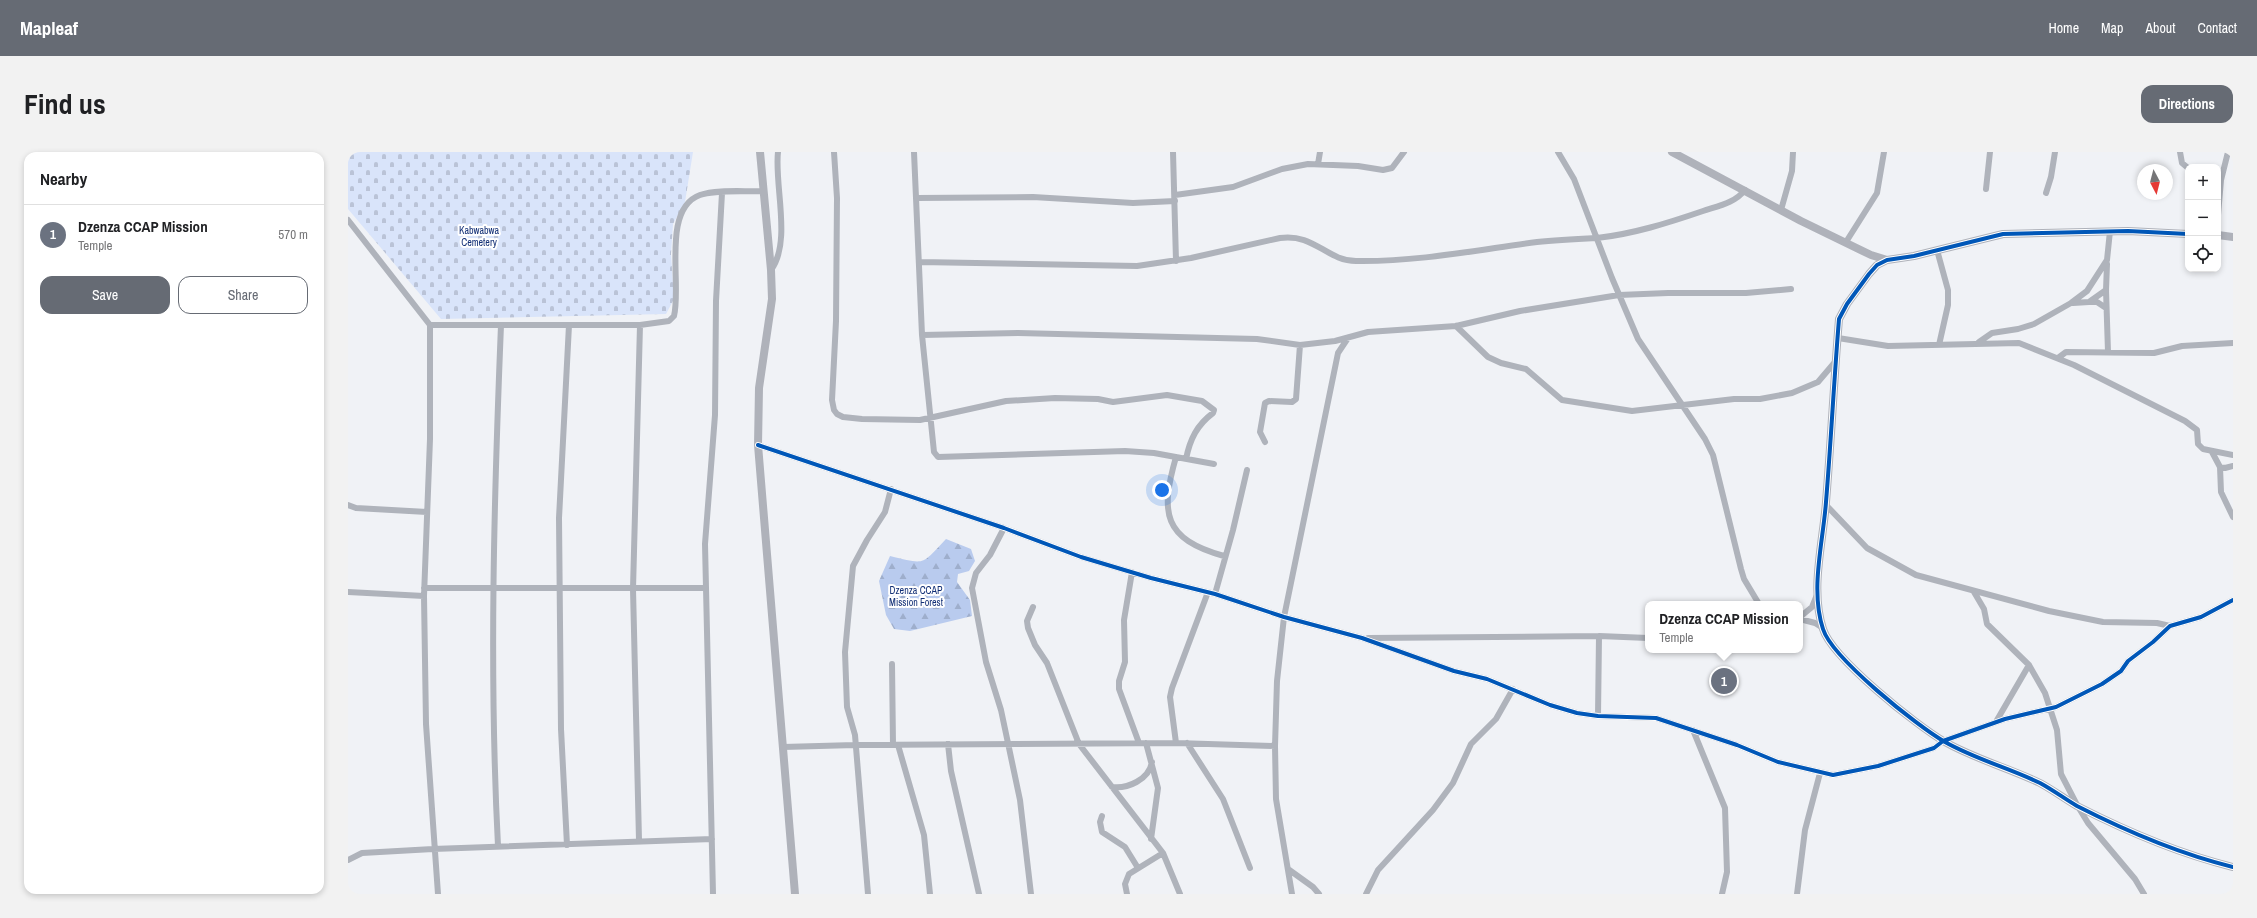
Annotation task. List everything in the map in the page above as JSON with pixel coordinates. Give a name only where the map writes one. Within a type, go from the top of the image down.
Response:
[{"type":"street","points":[[760,152],[771,270],[771,313],[758,405],[758,445],[795,894]]},
{"type":"street","points":[[771,270],[776,263],[782,205],[777,168],[778,152]]},
{"type":"street","points":[[834,152],[837,198],[836,321],[832,400],[834,410],[843,417],[862,419],[920,420],[1006,401],[1055,398],[1098,399],[1113,402],[1173,395],[1202,402],[1214,410],[1214,413],[1200,423],[1193,436],[1186,459]]},
{"type":"street","points":[[914,152],[922,335],[932,418],[934,452],[938,457],[945,458],[1125,451],[1176,457],[1214,464]]},
{"type":"street","points":[[1172,152],[1175,198],[1176,261]]},
{"type":"street","points":[[1318,164],[1320,152]]},
{"type":"street","points":[[917,198],[1033,197],[1133,203],[1175,198],[1233,187],[1282,170],[1318,164],[1365,166],[1383,170],[1392,168],[1404,152]]},
{"type":"street","points":[[1558,152],[1574,179],[1619,295],[1645,351],[1705,439],[1713,455],[1744,579],[1757,601]]},
{"type":"street","points":[[1672,152],[1781,210],[1871,255],[1887,260]]},
{"type":"street","points":[[1781,210],[1792,171],[1794,152]]},
{"type":"street","points":[[1846,242],[1877,193],[1884,152]]},
{"type":"street","points":[[1986,189],[1990,152]]},
{"type":"street","points":[[2046,193],[2051,177],[2055,152]]},
{"type":"street","points":[[2180,152],[2182,163],[2185,166]]},
{"type":"street","points":[[2221,176],[2228,152]]},
{"type":"street","points":[[920,262],[985,262],[1114,267],[1137,266],[1176,261],[1284,237],[1307,240],[1336,256],[1354,261],[1450,256],[1554,240],[1596,238],[1664,224],[1732,201],[1745,190]]},
{"type":"street","points":[[430,325],[640,325],[669,321],[674,316],[676,238],[679,220],[690,200],[700,195],[764,191]]},
{"type":"street","points":[[713,894],[705,588],[707,515],[716,408],[716,294],[722,193]]},
{"type":"street","points":[[348,220],[430,325],[430,439],[424,596],[426,724],[433,849],[438,894]]},
{"type":"street","points":[[2108,352],[2106,290],[2110,232]]},
{"type":"street","points":[[2185,234],[2110,232],[2003,234],[1887,260],[1878,265],[1869,274],[1842,311],[1838,338],[1818,592],[1822,628],[1826,638],[1841,658],[1904,712],[1943,741],[2040,784],[2077,805],[2123,827],[2181,851],[2233,867]]},
{"type":"street","points":[[2221,236],[2233,237]]},
{"type":"street","points":[[1937,250],[1948,290],[1948,305],[1939,345]]},
{"type":"street","points":[[1978,342],[1992,334],[2034,324],[2071,303],[2090,287],[2107,260]]},
{"type":"street","points":[[922,335],[1018,333],[1257,339],[1300,345],[1348,338],[1368,332],[1456,326],[1520,311],[1619,295],[1668,293],[1746,293],[1791,289]]},
{"type":"street","points":[[2089,302],[2106,290]]},
{"type":"street","points":[[2071,303],[2097,302],[2106,308]]},
{"type":"street","points":[[498,846],[495,784],[494,587],[501,325]]},
{"type":"street","points":[[567,845],[560,729],[560,588],[558,518],[569,325]]},
{"type":"street","points":[[639,840],[633,589],[640,325]]},
{"type":"street","points":[[1456,326],[1488,357],[1501,363],[1526,369],[1540,380],[1554,396],[1566,402],[1632,411],[1734,399],[1760,399],[1792,393],[1818,382],[1837,360]]},
{"type":"street","points":[[1292,894],[1277,808],[1275,746],[1277,681],[1284,617],[1338,353],[1348,338]]},
{"type":"street","points":[[1838,338],[1875,345],[1939,345],[1978,342],[2019,343],[2058,358],[2185,421],[2197,430],[2200,446],[2212,452],[2233,455]]},
{"type":"street","points":[[2058,358],[2066,352],[2154,353],[2182,346],[2233,343]]},
{"type":"street","points":[[1265,442],[1260,432],[1265,403],[1269,401],[1292,402],[1296,400],[1300,345]]},
{"type":"street","points":[[758,445],[1004,528],[1059,549],[1132,572],[1215,594],[1284,617],[1362,638],[1454,671],[1487,679],[1550,706],[1577,713],[1598,716],[1650,717],[1693,730],[1778,762],[1820,773],[1843,775],[1867,769],[1934,748],[1943,741],[1995,722],[2051,709],[2102,684],[2121,671],[2128,661],[2153,642],[2170,626],[2201,617],[2233,600]]},
{"type":"street","points":[[2212,452],[2220,466],[2221,492],[2233,518]]},
{"type":"street","points":[[1176,457],[1167,495],[1174,529],[1178,535],[1195,547],[1224,556]]},
{"type":"street","points":[[2220,466],[2225,468],[2233,466]]},
{"type":"street","points":[[1215,594],[1224,556],[1234,530],[1247,470]]},
{"type":"street","points":[[868,894],[862,804],[855,735],[847,707],[845,660],[852,572],[857,558],[885,512],[891,489]]},
{"type":"street","points":[[348,505],[356,508],[427,512]]},
{"type":"street","points":[[1826,505],[1867,548],[1888,561],[1916,575],[2030,608],[2103,622],[2157,623],[2170,626]]},
{"type":"street","points":[[1004,528],[990,555],[976,573],[972,588],[986,662],[1001,710],[1020,800],[1031,894]]},
{"type":"street","points":[[1132,572],[1124,620],[1126,662],[1119,681],[1119,689],[1139,743]]},
{"type":"street","points":[[424,588],[705,588]]},
{"type":"street","points":[[348,592],[424,596]]},
{"type":"street","points":[[1176,743],[1170,697],[1208,592]]},
{"type":"street","points":[[1803,615],[1812,607],[1818,592]]},
{"type":"street","points":[[1974,592],[1984,609],[1987,624],[2029,665],[2045,693],[2057,730],[2061,774],[2077,805],[2088,823],[2135,879],[2144,894]]},
{"type":"street","points":[[1033,606],[1027,621],[1028,628],[1035,645],[1047,663],[1079,744],[1163,853],[1180,894]]},
{"type":"street","points":[[1803,619],[1815,622],[1822,628]]},
{"type":"street","points":[[1362,638],[1599,636],[1645,638]]},
{"type":"street","points":[[1598,716],[1599,636]]},
{"type":"street","points":[[892,664],[896,745],[924,836],[930,894]]},
{"type":"street","points":[[1995,722],[2001,715],[2018,681],[2029,665]]},
{"type":"street","points":[[1366,894],[1378,870],[1432,810],[1453,783],[1471,744],[1496,719],[1513,689]]},
{"type":"street","points":[[1693,730],[1725,808],[1727,872],[1722,894]]},
{"type":"street","points":[[782,748],[856,745],[1139,743],[1275,746]]},
{"type":"street","points":[[1146,743],[1158,788],[1152,839]]},
{"type":"street","points":[[1187,743],[1223,799],[1250,868]]},
{"type":"street","points":[[948,744],[952,778],[979,894]]},
{"type":"street","points":[[1112,787],[1131,786],[1150,769],[1152,762]]},
{"type":"street","points":[[1797,894],[1805,830],[1820,773]]},
{"type":"street","points":[[1102,816],[1100,822],[1102,832],[1125,847],[1138,868]]},
{"type":"street","points":[[348,860],[362,853],[498,846],[567,845],[639,840],[712,839]]},
{"type":"street","points":[[1127,894],[1126,878],[1138,868],[1163,853]]},
{"type":"street","points":[[1288,869],[1313,887],[1319,894]]},
{"type":"green space","name":"Kabwabwa Cemetery","points":[[348,152],[693,152],[685,202],[673,224],[671,254],[674,299],[666,314],[441,319],[348,209]]},
{"type":"green space","name":"Dzenza CCAP Mission Forest","points":[[946,539],[971,549],[975,561],[969,571],[958,574],[957,582],[970,600],[972,616],[910,631],[894,629],[886,615],[879,581],[890,556],[911,561],[922,561],[932,554]]},
{"type":"cycle path","points":[[2185,234],[2128,231],[2003,234],[1914,256],[1887,260],[1877,265],[1847,304],[1839,319],[1826,502],[1818,566],[1817,582],[1819,614],[1823,629],[1830,642],[1842,657],[1896,707],[1945,742],[2040,783],[2077,806],[2134,833],[2193,856],[2233,867]]},
{"type":"cycle path","points":[[758,445],[1004,528],[1081,557],[1151,578],[1215,594],[1284,617],[1362,638],[1454,671],[1487,679],[1550,705],[1577,713],[1598,716],[1656,718],[1737,745],[1778,762],[1833,775],[1878,766],[1934,748],[1943,741],[2005,719],[2056,707],[2102,684],[2121,671],[2128,661],[2153,642],[2170,626],[2201,617],[2233,600]]},
{"type":"place","name":"Dzenza CCAP Mission","points":[[1724,681]]}]
